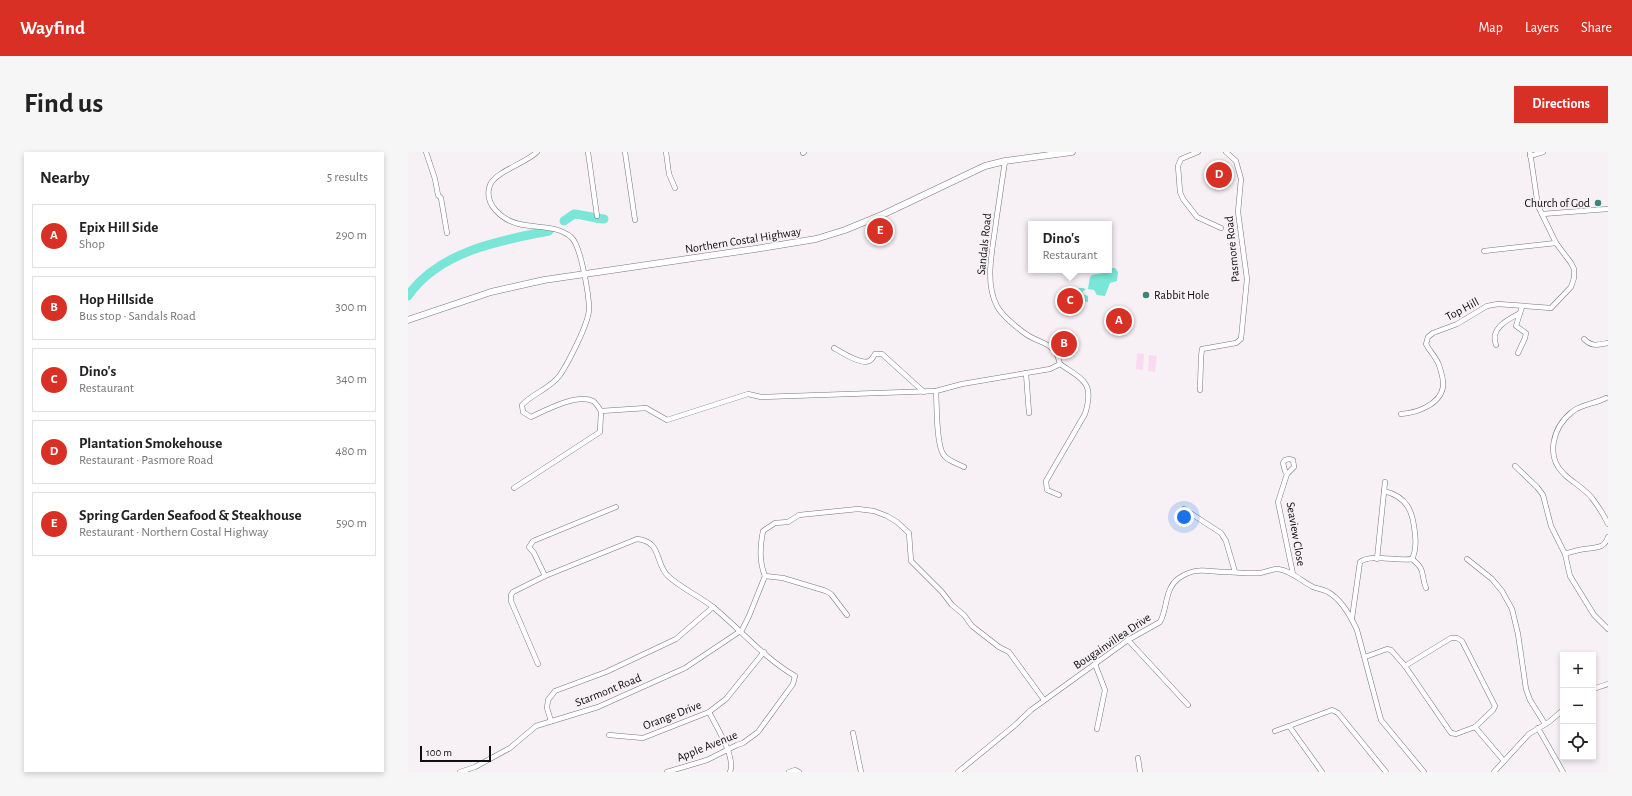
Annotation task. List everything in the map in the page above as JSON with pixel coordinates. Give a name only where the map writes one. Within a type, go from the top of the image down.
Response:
[{"type":"main road","name":"Northern Costal Highway","points":[[408,320],[491,292],[544,280],[755,250],[829,236],[884,214],[970,172],[1005,161],[1072,152]]},
{"type":"street","points":[[426,152],[435,179],[438,194],[441,198],[447,233]]},
{"type":"street","points":[[514,488],[600,432],[601,411],[594,401],[582,398],[556,405],[531,417],[523,412],[522,405],[528,399],[546,388],[559,376],[584,327],[589,310],[579,249],[571,236],[545,227],[518,224],[496,211],[490,201],[490,185],[494,179],[536,152]]},
{"type":"street","points":[[588,152],[597,216]]},
{"type":"street","points":[[625,152],[635,220]]},
{"type":"street","points":[[666,152],[669,174],[675,188]]},
{"type":"street","points":[[1198,152],[1182,159],[1178,166],[1182,199],[1197,218],[1221,228]]},
{"type":"street","name":"Pasmore Road","points":[[1200,390],[1200,357],[1202,349],[1236,343],[1241,339],[1248,279],[1238,212],[1240,179],[1236,161],[1226,152]]},
{"type":"street","points":[[1530,154],[1543,152]]},
{"type":"street","name":"Top Hill","points":[[1401,414],[1410,413],[1432,404],[1440,394],[1443,387],[1439,365],[1426,344],[1428,337],[1433,333],[1457,324],[1487,306],[1498,304],[1551,308],[1571,287],[1574,278],[1574,269],[1556,243],[1538,206],[1530,154]]},
{"type":"street","name":"Sandals Road","points":[[1005,161],[991,262],[990,280],[992,294],[997,307],[1012,323],[1028,336],[1052,347],[1058,354],[1060,364]]},
{"type":"street","points":[[1542,214],[1608,209]]},
{"type":"street","points":[[1484,251],[1556,243]]},
{"type":"street","points":[[1518,353],[1526,333],[1516,326],[1522,307]]},
{"type":"street","points":[[1496,345],[1494,342],[1496,330],[1504,321],[1520,313]]},
{"type":"street","points":[[1584,339],[1589,344],[1595,345],[1608,343]]},
{"type":"street","points":[[834,348],[859,361],[865,362],[870,361],[875,354],[882,354],[924,392]]},
{"type":"street","points":[[601,411],[646,408],[667,420],[748,394],[761,396],[936,391],[962,384],[1050,369],[1060,364],[1084,380],[1089,388],[1089,402],[1085,414],[1046,481],[1047,490],[1059,495]]},
{"type":"street","points":[[1026,373],[1029,413]]},
{"type":"street","points":[[936,391],[940,442],[943,454],[948,460],[964,467]]},
{"type":"street","points":[[1606,398],[1572,412],[1559,429],[1553,443],[1555,462],[1563,474],[1592,497],[1605,516],[1608,524]]},
{"type":"street","points":[[1515,466],[1537,487],[1543,495],[1551,526],[1564,554],[1570,576],[1594,615],[1608,629]]},
{"type":"street","name":"Seaview Close","points":[[1287,474],[1278,502],[1293,574]]},
{"type":"street","points":[[1377,559],[1385,482]]},
{"type":"street","points":[[1384,491],[1394,494],[1403,500],[1410,509],[1414,519],[1416,543],[1412,559]]},
{"type":"street","points":[[545,576],[534,553],[529,547],[533,541],[616,507]]},
{"type":"street","points":[[739,631],[742,630],[749,616],[765,576],[760,560],[763,531],[775,523],[788,522],[799,515],[839,510],[858,509],[874,511],[897,522],[909,533],[911,561],[942,592],[952,605],[964,615],[972,626],[999,647],[1009,652],[1044,700]]},
{"type":"street","points":[[1184,509],[1221,533],[1226,541],[1235,572]]},
{"type":"street","points":[[1564,554],[1586,548],[1599,548],[1604,544],[1608,537]]},
{"type":"street","points":[[538,664],[511,601],[513,592],[545,576],[637,539],[645,540],[654,547],[666,575],[713,607],[764,652]]},
{"type":"street","points":[[1467,558],[1492,579],[1502,591],[1512,609],[1518,634],[1526,689],[1530,700],[1545,724]]},
{"type":"street","points":[[1352,618],[1359,565],[1363,560],[1412,559],[1420,565],[1423,571],[1426,588]]},
{"type":"street","name":"Bougainvillea Drive","points":[[958,772],[1014,726],[1030,710],[1128,640],[1160,622],[1163,617],[1168,592],[1178,579],[1194,571],[1204,570],[1216,572],[1259,573],[1278,569],[1293,574],[1313,587],[1327,591],[1334,596],[1352,618],[1365,657],[1381,720],[1424,772]]},
{"type":"street","points":[[765,576],[783,578],[826,591],[831,594],[847,616]]},
{"type":"street","points":[[550,721],[548,700],[555,691],[606,672],[676,639],[713,607]]},
{"type":"street","name":"Starmont Road","points":[[460,772],[475,767],[510,748],[536,726],[598,707],[685,668],[739,631]]},
{"type":"street","points":[[1365,657],[1387,649],[1391,650],[1405,666],[1450,733],[1456,734],[1476,727],[1493,710],[1495,706],[1462,642],[1457,638],[1451,638],[1405,666]]},
{"type":"street","points":[[1128,640],[1188,705]]},
{"type":"street","name":"Apple Avenue","points":[[667,772],[707,760],[743,743],[758,732],[793,684],[795,679],[795,676],[764,652]]},
{"type":"street","name":"Orange Drive","points":[[609,736],[644,738],[710,712],[726,699],[764,652]]},
{"type":"street","points":[[1095,664],[1105,690],[1097,729]]},
{"type":"street","points":[[1596,688],[1608,684]]},
{"type":"street","points":[[1275,731],[1329,710],[1336,711],[1386,772]]},
{"type":"street","points":[[710,712],[728,750],[731,761],[730,772]]},
{"type":"street","points":[[1494,772],[1521,742],[1560,712]]},
{"type":"street","points":[[1289,726],[1322,772]]},
{"type":"street","points":[[1476,727],[1504,760]]},
{"type":"street","points":[[1538,728],[1563,772]]},
{"type":"street","points":[[853,732],[862,772]]},
{"type":"street","points":[[1138,758],[1140,772]]},
{"type":"street","points":[[789,772],[795,770],[799,772]]},
{"type":"shaded area","points":[[1112,268],[1115,268],[1118,272],[1117,281],[1110,283],[1105,296],[1097,295],[1094,290],[1088,289],[1090,277],[1092,275],[1112,273]]},
{"type":"shaded area","points":[[1079,288],[1084,288],[1086,290],[1083,291],[1083,294],[1088,296],[1088,302],[1077,302],[1076,299],[1079,295],[1076,291]]},
{"type":"shaded area","points":[[1137,353],[1144,354],[1143,370],[1136,369]]},
{"type":"shaded area","points":[[1149,355],[1157,356],[1155,372],[1148,371]]},
{"type":"waterway","points":[[564,221],[574,214],[604,219]]},
{"type":"waterway","points":[[408,296],[421,281],[453,258],[471,250],[491,244],[549,231]]},
{"type":"place","name":"Plantation Smokehouse","points":[[1219,175]]},
{"type":"place","name":"Church of God","points":[[1598,203]]},
{"type":"place","name":"Spring Garden Seafood & Steakhouse","points":[[880,231]]},
{"type":"place","name":"Rabbit Hole","points":[[1146,295]]},
{"type":"place","name":"Dino's","points":[[1070,301]]},
{"type":"place","name":"Epix Hill Side","points":[[1119,321]]},
{"type":"place","name":"Hop Hillside","points":[[1064,344]]}]
